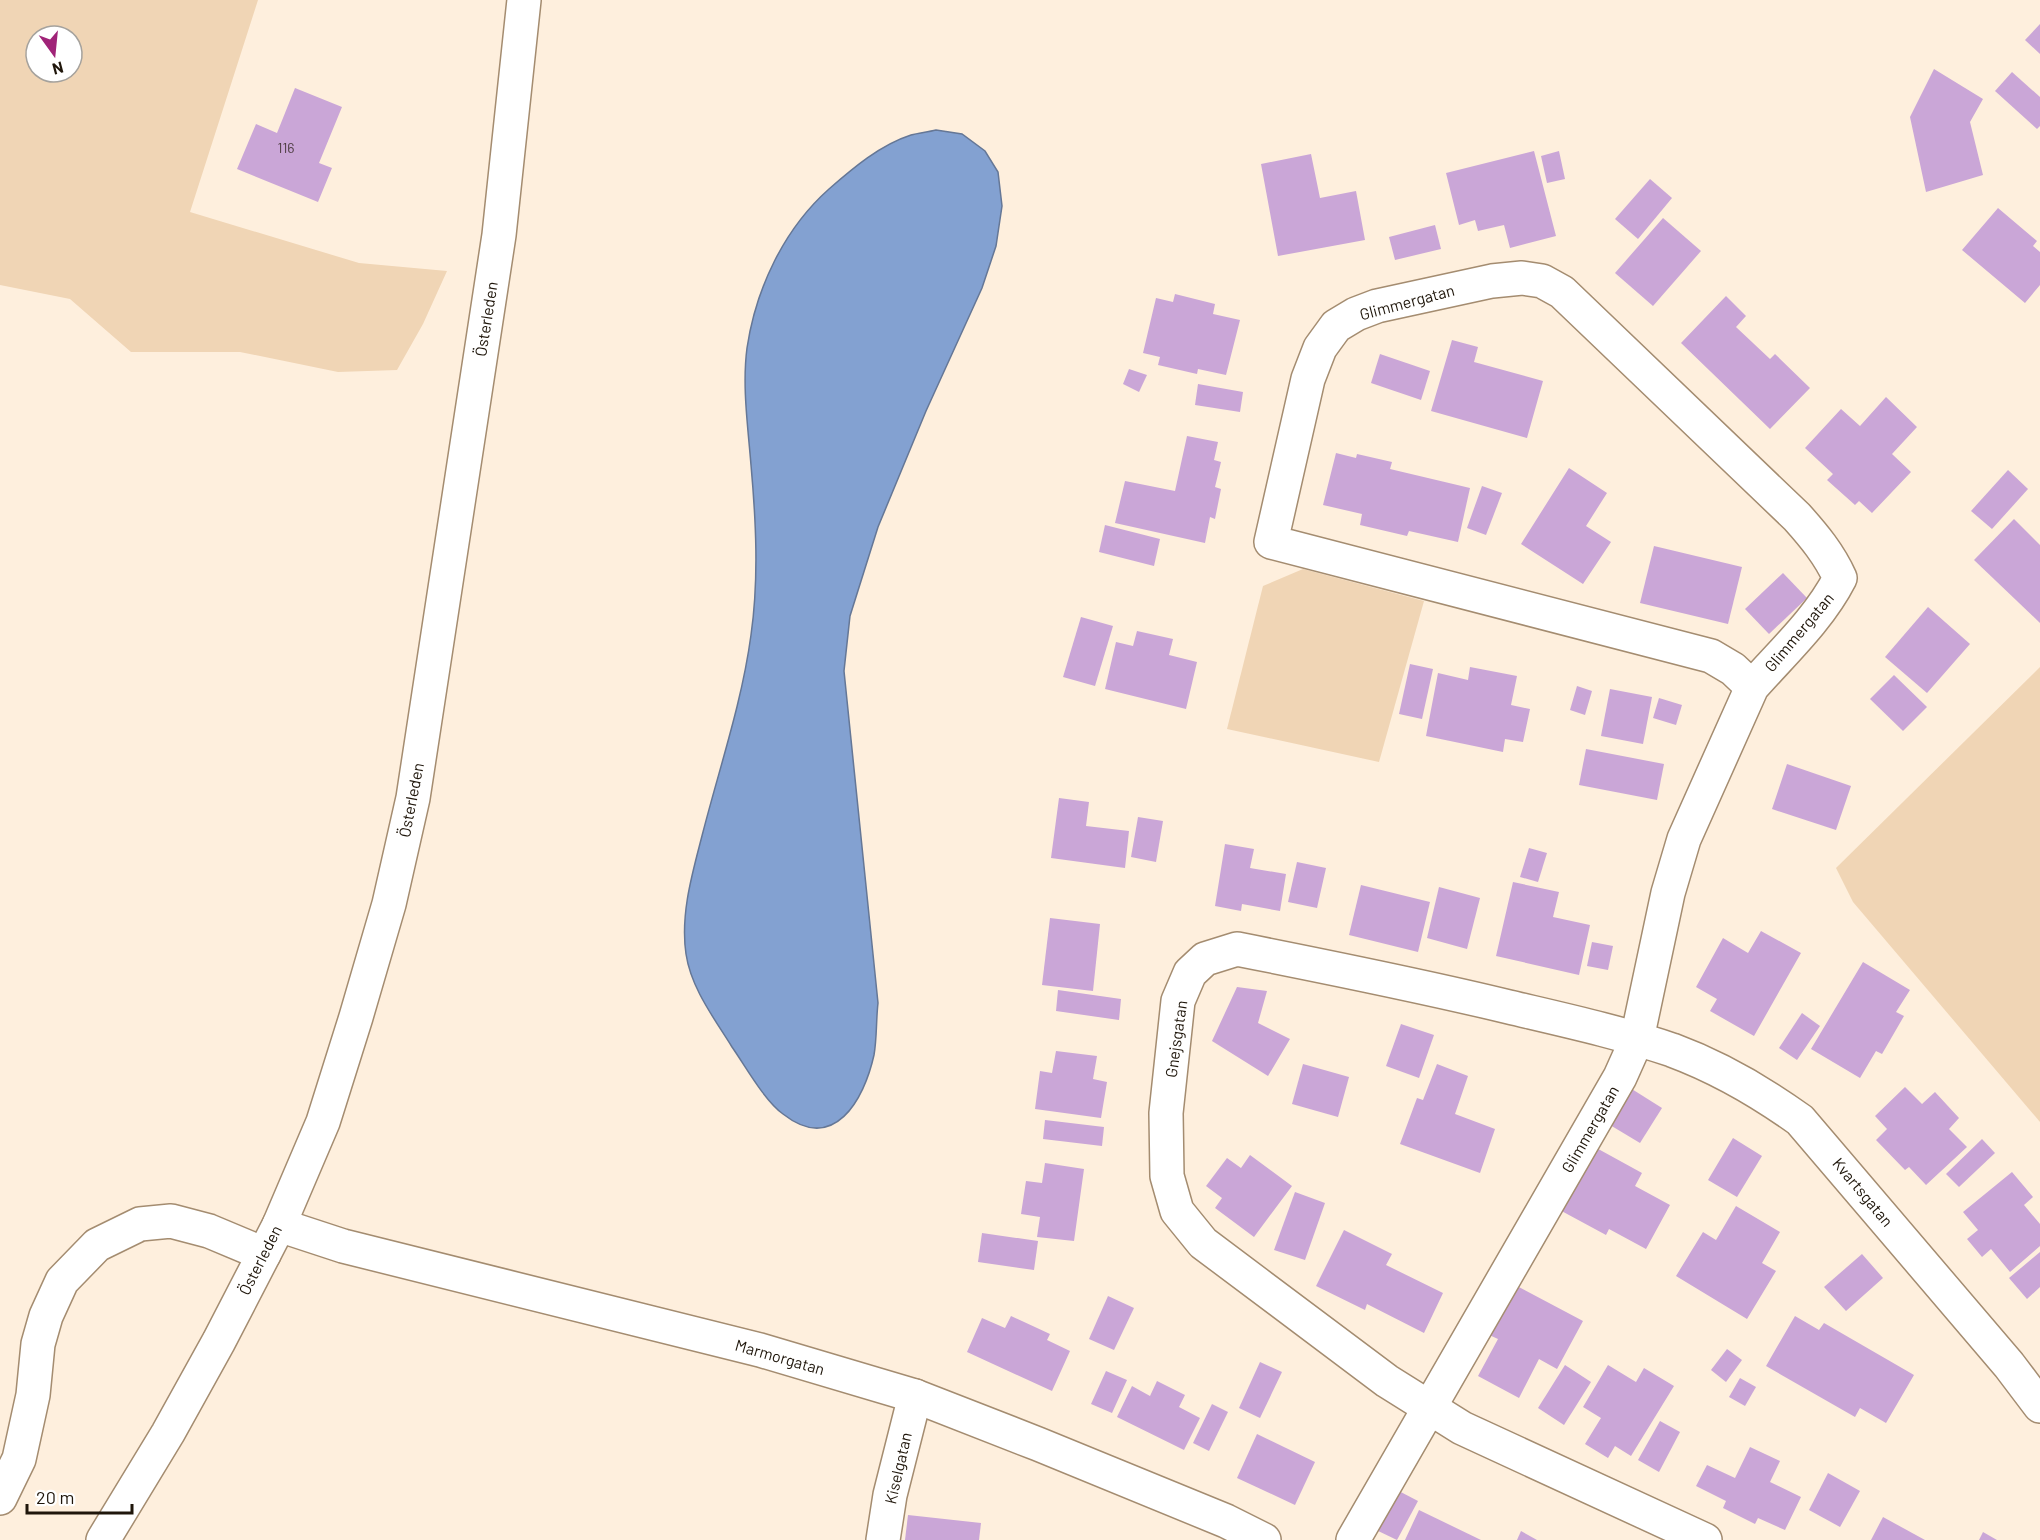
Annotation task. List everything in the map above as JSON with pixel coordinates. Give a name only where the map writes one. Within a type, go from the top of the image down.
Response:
[{"type":"street","name":"Österleden","points":[[103,1540],[168,1434],[279,1224],[323,1122],[389,904],[413,798],[499,235],[524,0]]},
{"type":"street","name":"Glimmergatan","points":[[1353,1540],[1620,1077],[1637,1039],[1668,893],[1684,839],[1752,687],[1816,616],[1831,596],[1840,578],[1815,537],[1797,517],[1562,292],[1542,281],[1522,278],[1492,281],[1377,306],[1356,314],[1336,326],[1320,348],[1308,379],[1271,542],[1711,656],[1733,669],[1752,687]]},
{"type":"street","name":"Gnejsgatan","points":[[1430,1407],[1387,1381],[1212,1250],[1203,1243],[1177,1211],[1167,1176],[1166,1113],[1179,1001],[1190,973],[1205,959],[1237,949],[1459,995],[1637,1039]]},
{"type":"street","name":"Kvartsgatan","points":[[1637,1039],[1674,1051],[1736,1080],[1772,1100],[1800,1120],[2009,1365],[2040,1406]]},
{"type":"street","points":[[0,1498],[20,1459],[33,1395],[38,1344],[46,1316],[62,1281],[97,1245],[140,1224],[171,1221],[209,1231],[264,1254]]},
{"type":"street","name":"Marmorgatan","points":[[279,1224],[354,1249],[760,1350],[915,1396],[1226,1521],[1264,1540]]},
{"type":"street","name":"Kiselgatan","points":[[882,1540],[890,1496],[915,1396]]},
{"type":"street","points":[[1430,1407],[1462,1428],[1705,1540]]},
{"type":"shaded area","points":[[0,0],[258,0],[190,212],[359,263],[447,271],[423,324],[397,370],[338,372],[240,352],[131,352],[70,299],[0,285]]},
{"type":"shaded area","points":[[1303,569],[1424,601],[1379,762],[1227,729],[1263,586]]},
{"type":"shaded area","points":[[2040,667],[2040,1122],[1853,902],[1836,868]]},
{"type":"water","points":[[936,130],[962,134],[985,151],[998,172],[1002,206],[996,246],[982,288],[926,411],[878,527],[850,616],[844,671],[878,1003],[876,1036],[869,1072],[854,1104],[832,1125],[817,1128],[801,1125],[783,1114],[756,1083],[698,991],[686,954],[686,908],[692,877],[736,709],[754,614],[756,550],[745,392],[747,348],[757,303],[765,282],[774,261],[798,222],[829,189],[867,158],[900,139]]},
{"type":"building","points":[[2040,24],[2040,54],[2025,40]]},
{"type":"building","points":[[1934,69],[1983,99],[1970,122],[1983,175],[1926,192],[1910,117]]},
{"type":"building","points":[[2012,72],[2040,97],[2040,126],[2037,129],[1995,91]]},
{"type":"building","points":[[295,88],[342,107],[319,163],[332,168],[318,202],[237,169],[256,124],[277,133]]},
{"type":"building","points":[[1534,151],[1556,236],[1510,248],[1504,225],[1478,231],[1475,220],[1459,225],[1446,173]]},
{"type":"building","points":[[1559,151],[1565,179],[1547,183],[1541,156]]},
{"type":"building","points":[[1311,154],[1320,198],[1356,191],[1365,240],[1278,256],[1261,164]]},
{"type":"building","points":[[1650,179],[1672,198],[1638,239],[1615,219]]},
{"type":"building","points":[[1998,208],[2037,241],[2033,246],[2040,252],[2040,285],[2025,303],[1962,250]]},
{"type":"building","points":[[1663,218],[1701,251],[1653,306],[1615,273]]},
{"type":"building","points":[[1435,225],[1441,249],[1395,260],[1389,237]]},
{"type":"building","points":[[1175,294],[1215,304],[1213,314],[1240,320],[1226,375],[1198,369],[1197,374],[1158,365],[1160,357],[1143,353],[1156,298],[1173,302]]},
{"type":"building","points":[[1726,296],[1746,316],[1736,327],[1770,359],[1775,354],[1810,388],[1770,429],[1681,343]]},
{"type":"building","points":[[1452,340],[1478,347],[1474,362],[1543,381],[1527,438],[1431,411]]},
{"type":"building","points":[[1380,354],[1430,371],[1421,400],[1371,383]]},
{"type":"building","points":[[1129,369],[1147,375],[1139,392],[1123,384]]},
{"type":"building","points":[[1198,384],[1243,392],[1240,412],[1195,405]]},
{"type":"building","points":[[1886,397],[1917,427],[1892,454],[1911,472],[1872,513],[1859,501],[1855,505],[1827,480],[1833,474],[1805,448],[1841,409],[1860,426]]},
{"type":"building","points":[[1187,436],[1218,442],[1214,460],[1221,462],[1215,487],[1221,489],[1215,519],[1210,517],[1205,543],[1115,523],[1125,481],[1175,491]]},
{"type":"building","points":[[1336,453],[1356,458],[1357,454],[1392,462],[1390,469],[1470,488],[1458,542],[1409,531],[1407,536],[1360,525],[1362,514],[1323,505]]},
{"type":"building","points":[[1569,468],[1607,493],[1586,526],[1611,542],[1583,584],[1521,544]]},
{"type":"building","points":[[2008,470],[2028,489],[1992,529],[1971,511]]},
{"type":"building","points":[[1482,486],[1502,493],[1486,535],[1467,528]]},
{"type":"building","points":[[2014,519],[2040,545],[2040,623],[1974,560]]},
{"type":"building","points":[[1105,525],[1160,539],[1154,566],[1099,552]]},
{"type":"building","points":[[1654,546],[1742,567],[1728,624],[1640,603]]},
{"type":"building","points":[[1783,573],[1807,598],[1769,634],[1745,609]]},
{"type":"building","points":[[1928,607],[1970,644],[1927,693],[1885,657]]},
{"type":"building","points":[[1081,617],[1113,626],[1095,686],[1063,677]]},
{"type":"building","points":[[1137,631],[1173,639],[1169,655],[1197,662],[1186,709],[1105,689],[1116,642],[1133,646]]},
{"type":"building","points":[[1410,664],[1433,669],[1422,719],[1399,714]]},
{"type":"building","points":[[1470,667],[1517,676],[1511,705],[1530,709],[1523,742],[1505,739],[1503,752],[1426,736],[1438,673],[1468,680]]},
{"type":"building","points":[[1894,675],[1927,707],[1903,731],[1870,699]]},
{"type":"building","points":[[1577,686],[1592,691],[1585,715],[1570,710]]},
{"type":"building","points":[[1610,689],[1652,697],[1643,744],[1601,736]]},
{"type":"building","points":[[1659,698],[1682,705],[1676,725],[1653,718]]},
{"type":"building","points":[[1586,749],[1664,764],[1657,800],[1579,785]]},
{"type":"building","points":[[1787,764],[1851,786],[1836,830],[1772,809]]},
{"type":"building","points":[[1059,798],[1089,802],[1086,826],[1129,831],[1125,868],[1051,858]]},
{"type":"building","points":[[1138,817],[1163,821],[1156,862],[1131,857]]},
{"type":"building","points":[[1225,844],[1254,849],[1250,868],[1286,874],[1280,911],[1242,904],[1241,911],[1215,906]]},
{"type":"building","points":[[1529,848],[1547,853],[1538,882],[1520,877]]},
{"type":"building","points":[[1297,862],[1326,868],[1317,908],[1288,902]]},
{"type":"building","points":[[1513,882],[1559,892],[1553,917],[1590,925],[1579,975],[1496,956]]},
{"type":"building","points":[[1361,885],[1430,902],[1418,952],[1349,935]]},
{"type":"building","points":[[1439,887],[1480,898],[1467,949],[1427,938]]},
{"type":"building","points":[[1050,918],[1100,924],[1093,991],[1042,985]]},
{"type":"building","points":[[1761,931],[1801,953],[1754,1036],[1710,1011],[1717,999],[1696,987],[1723,938],[1748,953]]},
{"type":"building","points":[[1592,942],[1613,946],[1608,970],[1587,966]]},
{"type":"building","points":[[1863,962],[1910,990],[1896,1012],[1904,1016],[1882,1054],[1876,1051],[1860,1078],[1811,1049]]},
{"type":"building","points":[[1237,987],[1267,991],[1258,1023],[1290,1039],[1268,1076],[1212,1041]]},
{"type":"building","points":[[1058,990],[1121,999],[1119,1020],[1056,1011]]},
{"type":"building","points":[[1802,1013],[1820,1026],[1797,1060],[1779,1048]]},
{"type":"building","points":[[1401,1024],[1434,1035],[1419,1078],[1386,1066]]},
{"type":"building","points":[[1056,1051],[1097,1056],[1093,1079],[1107,1082],[1101,1118],[1035,1109],[1040,1071],[1052,1073]]},
{"type":"building","points":[[1303,1064],[1349,1077],[1338,1117],[1292,1104]]},
{"type":"building","points":[[1437,1064],[1468,1076],[1455,1114],[1495,1129],[1480,1173],[1400,1144],[1417,1098],[1423,1100]]},
{"type":"building","points":[[1627,1086],[1662,1108],[1640,1143],[1605,1122]]},
{"type":"building","points":[[1905,1087],[1922,1104],[1935,1092],[1959,1118],[1949,1129],[1967,1147],[1926,1185],[1909,1167],[1905,1170],[1876,1140],[1887,1129],[1875,1116]]},
{"type":"building","points":[[1045,1120],[1104,1127],[1102,1146],[1043,1139]]},
{"type":"building","points":[[1733,1138],[1762,1156],[1737,1197],[1708,1180]]},
{"type":"building","points":[[1982,1139],[1995,1153],[1959,1187],[1946,1174]]},
{"type":"building","points":[[1591,1145],[1642,1173],[1635,1186],[1670,1205],[1646,1249],[1609,1229],[1606,1235],[1556,1208]]},
{"type":"building","points":[[1250,1155],[1292,1186],[1254,1237],[1215,1208],[1222,1198],[1206,1186],[1227,1158],[1241,1168]]},
{"type":"building","points":[[1045,1163],[1084,1169],[1074,1241],[1037,1237],[1040,1217],[1021,1214],[1026,1181],[1042,1183]]},
{"type":"building","points":[[2012,1172],[2033,1197],[2024,1205],[2040,1224],[2040,1246],[2010,1272],[1991,1249],[1982,1257],[1967,1239],[1978,1230],[1963,1212]]},
{"type":"building","points":[[1295,1192],[1325,1203],[1305,1260],[1274,1250]]},
{"type":"building","points":[[1736,1206],[1780,1232],[1762,1263],[1776,1271],[1747,1319],[1676,1276],[1703,1232],[1716,1240]]},
{"type":"building","points":[[1344,1230],[1392,1254],[1386,1265],[1443,1293],[1424,1333],[1367,1304],[1365,1310],[1316,1286]]},
{"type":"building","points":[[982,1233],[1038,1241],[1034,1270],[978,1262]]},
{"type":"building","points":[[2040,1252],[2040,1287],[2027,1299],[2009,1278]]},
{"type":"building","points":[[1862,1254],[1883,1278],[1846,1311],[1824,1287]]},
{"type":"building","points":[[1513,1284],[1583,1321],[1557,1369],[1539,1359],[1519,1398],[1478,1376],[1498,1339],[1487,1334]]},
{"type":"building","points":[[1108,1296],[1134,1308],[1114,1350],[1089,1339]]},
{"type":"building","points":[[1011,1316],[1050,1334],[1047,1340],[1070,1351],[1052,1391],[967,1352],[982,1318],[1005,1328]]},
{"type":"building","points":[[1795,1316],[1819,1330],[1824,1323],[1914,1375],[1886,1423],[1860,1408],[1855,1417],[1766,1366]]},
{"type":"building","points":[[1727,1349],[1742,1360],[1726,1382],[1711,1370]]},
{"type":"building","points":[[1260,1362],[1282,1372],[1260,1418],[1239,1408]]},
{"type":"building","points":[[1565,1365],[1591,1382],[1564,1425],[1538,1408]]},
{"type":"building","points":[[1608,1365],[1636,1382],[1644,1368],[1674,1386],[1631,1456],[1615,1446],[1608,1458],[1585,1444],[1601,1418],[1583,1407]]},
{"type":"building","points":[[1106,1371],[1127,1380],[1112,1413],[1091,1404]]},
{"type":"building","points":[[1740,1378],[1756,1387],[1745,1406],[1729,1397]]},
{"type":"building","points":[[1157,1381],[1185,1395],[1179,1407],[1200,1418],[1184,1450],[1117,1417],[1132,1386],[1150,1396]]},
{"type":"building","points":[[1212,1404],[1228,1412],[1209,1451],[1193,1443]]},
{"type":"building","points":[[1660,1421],[1680,1432],[1659,1472],[1638,1460]]},
{"type":"building","points":[[1257,1434],[1315,1462],[1295,1505],[1237,1478]]},
{"type":"building","points":[[1750,1447],[1780,1461],[1770,1482],[1801,1497],[1785,1530],[1758,1518],[1755,1524],[1723,1508],[1726,1501],[1696,1486],[1707,1465],[1735,1478]]},
{"type":"building","points":[[1828,1473],[1860,1491],[1840,1527],[1809,1510]]},
{"type":"building","points":[[1395,1489],[1418,1501],[1397,1540],[1374,1529]]},
{"type":"building","points":[[1419,1510],[1481,1540],[1405,1540]]},
{"type":"building","points":[[908,1515],[981,1523],[979,1540],[905,1540]]},
{"type":"building","points":[[1883,1517],[1925,1540],[1871,1540]]},
{"type":"building","points":[[1521,1531],[1537,1540],[1517,1540]]},
{"type":"building","points":[[1983,1532],[1997,1540],[1979,1540]]}]
